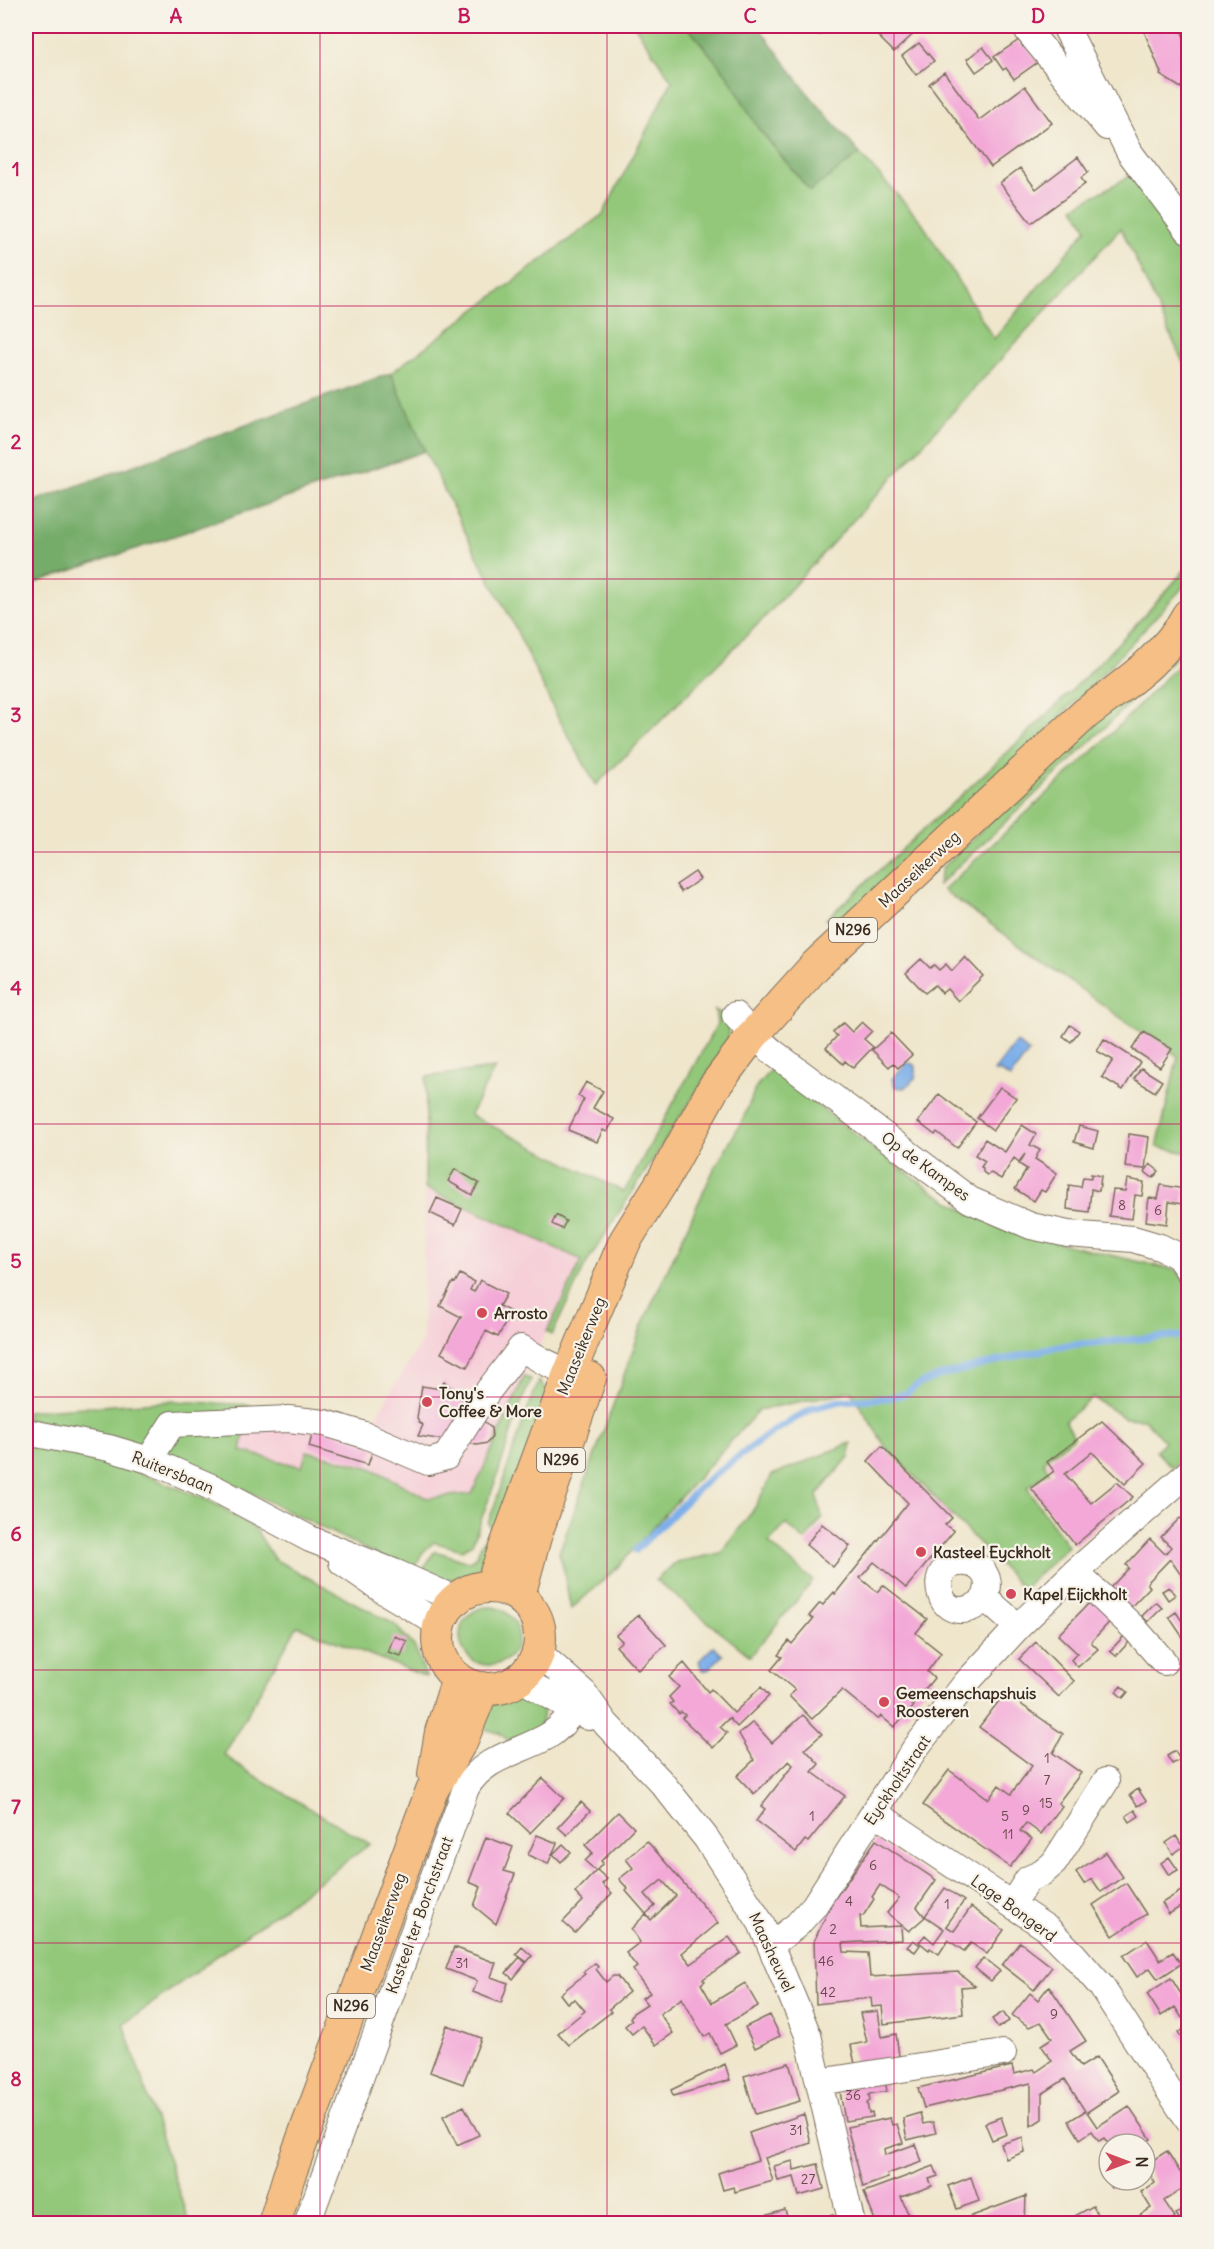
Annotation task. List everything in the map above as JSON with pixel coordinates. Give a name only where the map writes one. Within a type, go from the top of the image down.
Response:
[{"type":"main road","name":"Maaseikerweg","points":[[1085,714],[1115,671],[1177,604],[1188,596]]},
{"type":"main road","name":"Maaseikerweg","points":[[505,1591],[578,1378],[640,1251],[663,1180],[714,1087],[754,1035],[816,965],[1085,714],[1127,682],[1167,646],[1188,615]]},
{"type":"main road","points":[[471,1589],[505,1591],[530,1607],[537,1621],[540,1637],[538,1652],[530,1667],[520,1678],[505,1686],[470,1683],[451,1671],[441,1657],[438,1639],[447,1612],[471,1589]]},
{"type":"main road","name":"Maaseikerweg","points":[[274,2223],[289,2176],[432,1790],[462,1740],[470,1683]]},
{"type":"street","points":[[1024,26],[1100,121],[1125,143]]},
{"type":"street","points":[[1065,26],[1130,153],[1188,230]]},
{"type":"street","name":"Op de Kampes","points":[[754,1035],[970,1200],[1032,1226],[1068,1233],[1133,1239],[1160,1247],[1178,1256],[1188,1270]]},
{"type":"street","points":[[149,1461],[172,1424],[288,1419],[326,1423],[365,1435],[428,1462],[446,1457],[485,1395],[521,1348],[578,1378]]},
{"type":"street","name":"Ruitersbaan","points":[[26,1432],[109,1448],[149,1461],[216,1489],[310,1539],[394,1572],[447,1612]]},
{"type":"street","name":"Eyckholtstraat","points":[[771,1945],[797,1925],[814,1906],[914,1750],[966,1683],[1018,1627],[1075,1572],[1186,1482]]},
{"type":"street","points":[[1075,1572],[1135,1629],[1164,1662]]},
{"type":"street","points":[[985,1598],[1018,1627]]},
{"type":"street","name":"Maasheuvel","points":[[538,1652],[579,1702],[606,1724],[655,1774],[701,1831],[761,1923],[808,2035],[852,2223]]},
{"type":"street","name":"Maasheuvel","points":[[520,1678],[579,1702]]},
{"type":"street","name":"Kasteel ter Borchstraat","points":[[307,2223],[466,1788],[482,1768],[506,1754],[548,1736],[562,1725],[579,1702]]},
{"type":"street","points":[[1012,1905],[1028,1879],[1042,1873],[1053,1863],[1106,1781]]},
{"type":"street","name":"Lage Bongerd","points":[[874,1812],[1048,1929],[1101,1986],[1188,2120]]},
{"type":"street","points":[[819,2082],[1003,2053]]},
{"type":"shaded area","points":[[425,1188],[582,1260],[524,1377],[472,1494],[427,1498],[371,1468],[307,1451],[302,1467],[240,1451],[250,1405],[374,1419],[422,1341]]},
{"type":"green space","points":[[635,26],[687,26],[728,76],[758,128],[810,190],[860,154],[921,221],[994,339],[1087,229],[1074,207],[1135,173],[1188,241],[1188,373],[1121,228],[764,618],[596,785],[555,712],[512,621],[476,554],[425,451],[391,373],[603,214],[672,81]]},
{"type":"green space","points":[[687,26],[758,26],[806,91],[860,154],[810,191],[758,128],[728,76]]},
{"type":"green space","points":[[391,373],[425,451],[26,586],[26,504]]},
{"type":"green space","points":[[1188,566],[1188,582],[1099,678],[1036,741],[840,923],[826,919],[1058,704],[1103,659]]},
{"type":"green space","points":[[1188,630],[1188,644],[1158,675],[938,885],[942,868]]},
{"type":"green space","points":[[1188,655],[1188,1153],[1157,1147],[1178,1056],[1142,1033],[943,890],[1103,742]]},
{"type":"green space","points":[[715,1010],[727,1017],[729,1041],[586,1264],[552,1335],[547,1332],[582,1260],[425,1188],[426,1077],[495,1068],[470,1115],[624,1192],[717,1024]]},
{"type":"green space","points":[[771,1069],[879,1153],[934,1192],[971,1214],[1063,1244],[1175,1270],[1184,1278],[1188,1292],[1188,1452],[1172,1468],[1156,1451],[1164,1441],[1144,1419],[1125,1418],[1093,1398],[1065,1420],[1074,1437],[1043,1461],[1049,1471],[1027,1488],[1068,1546],[1023,1589],[885,1446],[851,1391],[759,1410],[614,1571],[571,1609],[559,1553],[643,1323],[713,1171],[743,1119],[756,1087]]},
{"type":"green space","points":[[524,1377],[531,1379],[472,1544],[462,1550],[434,1542],[423,1552],[412,1572],[184,1460],[64,1426],[26,1420],[26,1411],[174,1401],[250,1405],[241,1451],[302,1467],[307,1451],[371,1468],[427,1498],[472,1494]]},
{"type":"green space","points":[[539,1381],[548,1391],[503,1536],[493,1532],[488,1523]]},
{"type":"green space","points":[[851,1443],[849,1457],[817,1495],[822,1518],[805,1541],[786,1524],[769,1543],[813,1581],[750,1656],[656,1580],[676,1562],[721,1553],[754,1509],[772,1475]]},
{"type":"green space","points":[[26,1444],[109,1460],[214,1503],[255,1528],[274,1559],[394,1624],[414,1646],[426,1677],[297,1626],[224,1755],[370,1844],[124,2024],[189,2223],[26,2224]]},
{"type":"green space","points":[[485,1539],[500,1542],[496,1553],[474,1577],[432,1581],[420,1575],[434,1552],[469,1561],[476,1556]]},
{"type":"green space","points":[[483,1607],[495,1607],[510,1615],[518,1630],[518,1642],[510,1657],[495,1665],[483,1665],[468,1657],[460,1642],[460,1630],[468,1615]]},
{"type":"green space","points":[[513,1692],[525,1693],[538,1701],[542,1717],[538,1728],[510,1742],[499,1733],[476,1727],[490,1705]]},
{"type":"water","points":[[1016,1042],[1029,1052],[1010,1078],[999,1071],[997,1073],[994,1071]]},
{"type":"water","points":[[907,1063],[916,1067],[916,1077],[905,1088],[895,1087],[892,1079]]},
{"type":"water","points":[[714,1646],[723,1655],[707,1670],[702,1670],[699,1661]]},
{"type":"building","points":[[811,26],[830,26],[819,35]]},
{"type":"building","points":[[877,26],[922,26],[894,52],[872,30]]},
{"type":"building","points":[[1142,26],[1179,26],[1186,42],[1188,35],[1188,83],[1186,81],[1181,88],[1160,75]]},
{"type":"building","points":[[1019,40],[1023,47],[1026,45],[1038,62],[1014,79],[1006,68],[1003,70],[994,57]]},
{"type":"building","points":[[919,43],[934,61],[916,75],[902,56]]},
{"type":"building","points":[[983,47],[993,60],[976,72],[967,59]]},
{"type":"building","points":[[944,72],[979,120],[1025,86],[1052,123],[991,167],[929,84]]},
{"type":"building","points":[[1078,157],[1088,172],[1081,178],[1085,184],[1031,223],[1000,183],[1020,168],[1036,189]]},
{"type":"building","points":[[695,872],[700,879],[681,892],[676,885]]},
{"type":"building","points":[[965,957],[983,976],[958,1001],[947,989],[942,993],[935,985],[925,993],[906,973],[921,959],[930,968],[934,965],[939,970],[946,964],[952,971]]},
{"type":"building","points":[[862,1022],[872,1031],[864,1039],[873,1047],[853,1068],[845,1061],[843,1064],[826,1048],[837,1036],[833,1032],[843,1023],[852,1032]]},
{"type":"building","points":[[1070,1025],[1079,1031],[1071,1042],[1063,1036]]},
{"type":"building","points":[[1144,1032],[1172,1049],[1160,1067],[1132,1049]]},
{"type":"building","points":[[891,1033],[912,1055],[898,1068],[893,1063],[889,1067],[872,1050]]},
{"type":"building","points":[[1104,1039],[1140,1062],[1123,1090],[1102,1077],[1113,1060],[1097,1051]]},
{"type":"building","points":[[1141,1068],[1162,1081],[1155,1092],[1134,1079]]},
{"type":"building","points":[[586,1082],[603,1091],[593,1108],[614,1119],[607,1132],[603,1130],[597,1142],[568,1130],[584,1099],[578,1096]]},
{"type":"building","points":[[1000,1087],[1016,1098],[993,1130],[977,1118]]},
{"type":"building","points":[[939,1094],[976,1122],[957,1148],[937,1132],[935,1135],[918,1122]]},
{"type":"building","points":[[1022,1125],[1036,1134],[1030,1145],[1040,1150],[1035,1159],[1057,1173],[1045,1192],[1041,1190],[1034,1201],[1015,1189],[1027,1169],[1019,1164],[1025,1154],[1019,1162],[1014,1158],[1001,1179],[991,1173],[987,1175],[983,1172],[981,1167],[985,1161],[975,1155],[985,1139],[1005,1152]]},
{"type":"building","points":[[1079,1126],[1098,1131],[1094,1148],[1074,1142]]},
{"type":"building","points":[[1129,1134],[1149,1137],[1145,1169],[1125,1167]]},
{"type":"building","points":[[1150,1164],[1159,1171],[1153,1178],[1145,1172]]},
{"type":"building","points":[[455,1169],[479,1183],[472,1195],[448,1181]]},
{"type":"building","points":[[1091,1174],[1101,1176],[1099,1191],[1091,1189],[1089,1212],[1067,1209],[1069,1185],[1081,1187],[1083,1177],[1091,1178]]},
{"type":"building","points":[[1127,1179],[1144,1182],[1142,1196],[1135,1195],[1132,1219],[1109,1216],[1113,1190],[1125,1191]]},
{"type":"building","points":[[1161,1185],[1185,1189],[1183,1204],[1169,1202],[1167,1224],[1146,1221],[1149,1198],[1158,1199]]},
{"type":"building","points":[[437,1198],[462,1209],[455,1225],[430,1213]]},
{"type":"building","points":[[556,1215],[566,1221],[562,1229],[552,1224]]},
{"type":"building","points":[[460,1274],[474,1282],[470,1290],[474,1292],[480,1280],[506,1294],[499,1306],[511,1312],[498,1337],[486,1331],[467,1367],[441,1353],[461,1317],[440,1306]]},
{"type":"building","points":[[444,1381],[491,1428],[492,1437],[487,1443],[477,1445],[418,1436],[423,1425],[417,1418],[422,1386],[441,1389]]},
{"type":"building","points":[[1102,1421],[1146,1463],[1125,1484],[1092,1452],[1065,1474],[1091,1503],[1117,1482],[1133,1497],[1075,1545],[1031,1488],[1054,1471],[1047,1462]]},
{"type":"building","points":[[314,1427],[374,1446],[368,1465],[309,1447]]},
{"type":"building","points":[[882,1446],[952,1518],[945,1525],[954,1531],[906,1588],[874,1562],[860,1578],[877,1592],[883,1585],[927,1619],[916,1633],[941,1653],[927,1672],[934,1678],[906,1716],[894,1727],[881,1716],[878,1719],[842,1690],[812,1719],[789,1696],[795,1690],[771,1670],[782,1657],[778,1655],[789,1641],[792,1644],[813,1619],[809,1616],[820,1603],[823,1605],[834,1592],[835,1594],[908,1503],[868,1461]]},
{"type":"building","points":[[1180,1518],[1188,1525],[1188,1579],[1186,1576],[1183,1578],[1170,1559],[1147,1583],[1150,1587],[1126,1612],[1106,1592],[1129,1568],[1126,1565],[1150,1539],[1165,1554],[1171,1547],[1161,1537]]},
{"type":"building","points":[[822,1524],[850,1546],[833,1567],[806,1545]]},
{"type":"building","points":[[1169,1587],[1175,1595],[1168,1600],[1162,1591]]},
{"type":"building","points":[[1094,1598],[1114,1617],[1091,1642],[1098,1649],[1078,1667],[1071,1660],[1077,1653],[1058,1635]]},
{"type":"building","points":[[1156,1602],[1162,1608],[1148,1622],[1142,1616]]},
{"type":"building","points":[[1176,1612],[1188,1630],[1188,1645],[1169,1617]]},
{"type":"building","points":[[639,1615],[666,1645],[638,1670],[616,1646],[622,1641],[616,1635]]},
{"type":"building","points":[[394,1636],[407,1641],[401,1656],[388,1652]]},
{"type":"building","points":[[1124,1636],[1129,1642],[1116,1656],[1110,1651]]},
{"type":"building","points":[[1036,1642],[1074,1681],[1059,1697],[1019,1659]]},
{"type":"building","points":[[1188,1662],[1188,1680],[1181,1666]]},
{"type":"building","points":[[684,1663],[708,1692],[711,1689],[734,1713],[761,1687],[769,1696],[737,1727],[729,1718],[720,1727],[727,1733],[713,1748],[682,1718],[685,1715],[681,1712],[679,1714],[670,1704],[673,1702],[669,1697],[679,1687],[669,1677]]},
{"type":"building","points":[[1121,1686],[1128,1692],[1123,1698],[1116,1692]]},
{"type":"building","points":[[1005,1693],[1063,1734],[1053,1753],[1081,1773],[1058,1803],[1062,1806],[1041,1834],[1026,1823],[1020,1831],[1032,1839],[1010,1867],[923,1805],[949,1770],[989,1799],[999,1785],[1011,1794],[1032,1766],[979,1727]]},
{"type":"building","points":[[803,1715],[822,1734],[805,1749],[819,1764],[812,1772],[845,1796],[808,1842],[805,1840],[796,1852],[756,1821],[765,1809],[761,1806],[793,1765],[789,1761],[754,1794],[737,1776],[754,1760],[739,1734],[753,1722],[772,1743]]},
{"type":"building","points":[[1175,1751],[1180,1760],[1172,1764],[1167,1756]]},
{"type":"building","points":[[543,1778],[564,1798],[530,1833],[509,1813]]},
{"type":"building","points":[[1138,1789],[1146,1801],[1138,1806],[1130,1795]]},
{"type":"building","points":[[581,1802],[590,1811],[567,1835],[558,1827]]},
{"type":"building","points":[[1135,1810],[1139,1816],[1130,1822],[1126,1816]]},
{"type":"building","points":[[618,1812],[634,1828],[601,1861],[603,1863],[597,1870],[607,1879],[602,1884],[612,1893],[575,1933],[563,1922],[583,1901],[575,1893],[596,1871],[585,1861],[593,1853],[585,1845]]},
{"type":"building","points":[[537,1835],[557,1843],[548,1864],[528,1855]]},
{"type":"building","points":[[1176,1836],[1183,1847],[1173,1854],[1166,1843]]},
{"type":"building","points":[[486,1837],[513,1847],[504,1871],[515,1874],[496,1924],[474,1906],[481,1887],[469,1882]]},
{"type":"building","points":[[876,1840],[936,1880],[917,1907],[925,1917],[909,1931],[887,1913],[899,1898],[880,1885],[872,1897],[874,1899],[863,1916],[860,1916],[861,1928],[901,1926],[902,1940],[843,1943],[844,1952],[868,1953],[870,1977],[958,1972],[975,1986],[961,1987],[963,2014],[884,2024],[882,2006],[872,2007],[871,1998],[816,2004],[814,1941],[833,1901]]},
{"type":"building","points":[[647,1841],[718,1923],[682,1953],[691,1964],[729,1937],[741,1953],[703,1979],[705,1981],[701,1984],[712,2003],[745,1983],[758,2006],[726,2024],[736,2045],[720,2053],[710,2033],[704,2037],[682,1998],[660,2014],[673,2033],[656,2045],[642,2026],[632,2034],[625,2026],[632,2020],[630,2018],[633,2013],[647,2004],[642,1998],[650,1993],[633,1970],[637,1967],[626,1953],[640,1942],[631,1929],[646,1914],[619,1879],[633,1868],[626,1859]],"holes":[[[662,1880],[676,1896],[651,1920],[646,1914],[655,1906],[645,1894]]]},
{"type":"building","points":[[563,1844],[571,1852],[561,1862],[553,1854]]},
{"type":"building","points":[[1106,1852],[1123,1877],[1101,1892],[1092,1879],[1084,1884],[1076,1872]]},
{"type":"building","points":[[1169,1857],[1178,1870],[1169,1875],[1161,1863]]},
{"type":"building","points":[[1126,1883],[1146,1914],[1113,1936],[1093,1905]]},
{"type":"building","points":[[945,1888],[964,1901],[946,1926],[954,1931],[971,1907],[1004,1930],[987,1954],[971,1943],[964,1951],[948,1940],[939,1954],[919,1942],[925,1935],[934,1943],[944,1929],[925,1916]]},
{"type":"building","points":[[1184,1889],[1188,1895],[1188,1902],[1169,1914],[1162,1903]]},
{"type":"building","points":[[913,1940],[920,1945],[915,1952],[907,1947]]},
{"type":"building","points":[[1147,1940],[1160,1960],[1173,1952],[1181,1964],[1158,1979],[1150,1968],[1137,1977],[1123,1956]]},
{"type":"building","points":[[1020,1942],[1052,1967],[1034,1990],[1002,1965]]},
{"type":"building","points":[[454,1947],[496,1963],[491,1977],[508,1983],[501,2003],[473,1992],[477,1981],[446,1969]]},
{"type":"building","points":[[522,1947],[532,1956],[527,1962],[516,1954]]},
{"type":"building","points":[[520,1957],[526,1963],[513,1979],[506,1973]]},
{"type":"building","points":[[983,1958],[1000,1971],[991,1981],[975,1968]]},
{"type":"building","points":[[595,1963],[598,1967],[596,1969],[606,1982],[613,1976],[617,1976],[629,1992],[609,2009],[611,2012],[569,2045],[558,2033],[585,2011],[575,1999],[567,2003],[560,1994]]},
{"type":"building","points":[[1171,1978],[1184,1999],[1188,1996],[1188,2014],[1182,2018],[1175,2007],[1161,2016],[1147,1994]]},
{"type":"building","points":[[1049,1986],[1086,2041],[1070,2051],[1081,2067],[1097,2057],[1119,2091],[1087,2112],[1097,2127],[1129,2106],[1146,2132],[1097,2132],[1097,2138],[1092,2131],[1080,2139],[1069,2121],[1085,2111],[1065,2079],[1042,2094],[1042,2119],[1031,2126],[1031,2083],[924,2108],[918,2088],[1012,2066],[1014,2074],[1034,2069],[1036,2072],[1052,2061],[1041,2045],[1052,2038],[1041,2022],[1029,2027],[1012,2015],[1030,1993],[1038,2000]]},
{"type":"building","points":[[878,2011],[882,2037],[896,2034],[899,2056],[886,2059],[884,2076],[887,2091],[869,2094],[870,2101],[867,2103],[869,2114],[872,2113],[873,2117],[845,2121],[837,2073],[856,2069],[851,2045],[867,2042],[860,2013]]},
{"type":"building","points":[[1003,2012],[1009,2021],[998,2028],[992,2019]]},
{"type":"building","points":[[770,2015],[780,2036],[755,2048],[745,2027]]},
{"type":"building","points":[[447,2025],[481,2038],[463,2084],[430,2072]]},
{"type":"building","points":[[1188,2026],[1188,2048],[1178,2033]]},
{"type":"building","points":[[789,2063],[800,2101],[755,2114],[744,2076]]},
{"type":"building","points":[[725,2064],[730,2080],[673,2096],[671,2090]]},
{"type":"building","points":[[464,2106],[479,2135],[457,2145],[443,2116]]},
{"type":"building","points":[[920,2113],[923,2124],[933,2122],[936,2133],[907,2140],[903,2118]]},
{"type":"building","points":[[804,2114],[811,2143],[765,2158],[773,2181],[735,2192],[734,2187],[723,2190],[718,2173],[758,2160],[749,2133]]},
{"type":"building","points":[[1001,2117],[1007,2134],[992,2140],[985,2123]]},
{"type":"building","points":[[890,2118],[892,2125],[897,2124],[903,2143],[884,2149],[885,2155],[916,2144],[922,2162],[887,2174],[888,2178],[863,2187],[847,2127]]},
{"type":"building","points":[[1023,2137],[1024,2152],[1006,2159],[1001,2144]]},
{"type":"building","points":[[1167,2151],[1188,2185],[1164,2201],[1175,2217],[1166,2223],[1135,2223],[1133,2220],[1151,2208],[1141,2192],[1157,2192],[1157,2157]]},
{"type":"building","points":[[793,2161],[794,2170],[818,2164],[824,2189],[799,2196],[794,2177],[778,2181],[774,2166]]},
{"type":"building","points":[[934,2166],[938,2176],[929,2179],[932,2186],[901,2197],[912,2223],[876,2223],[864,2192]]},
{"type":"building","points":[[971,2177],[979,2201],[957,2209],[948,2186]]},
{"type":"building","points":[[1026,2196],[1025,2223],[953,2223]]},
{"type":"building","points":[[1093,2206],[1100,2220],[1093,2223],[1076,2223],[1073,2217]]},
{"type":"building","points":[[1188,2207],[1188,2223],[1182,2223],[1176,2214]]},
{"type":"building","points":[[785,2210],[789,2223],[741,2223]]},
{"type":"building","points":[[833,2215],[835,2223],[802,2223]]},
{"type":"waterway","points":[[636,1550],[705,1482],[769,1434],[813,1408],[840,1401],[888,1398],[905,1394],[919,1384],[939,1376],[1058,1346],[1173,1336],[1187,1337]]},
{"type":"place","name":"Arrosto","points":[[482,1313]]},
{"type":"place","name":"Tony's Coffee & More","points":[[427,1402]]},
{"type":"place","name":"Kasteel Eyckholt","points":[[921,1552]]},
{"type":"place","name":"Kapel Eijckholt","points":[[1011,1594]]},
{"type":"place","name":"Gemeenschapshuis Roosteren","points":[[884,1702]]}]
